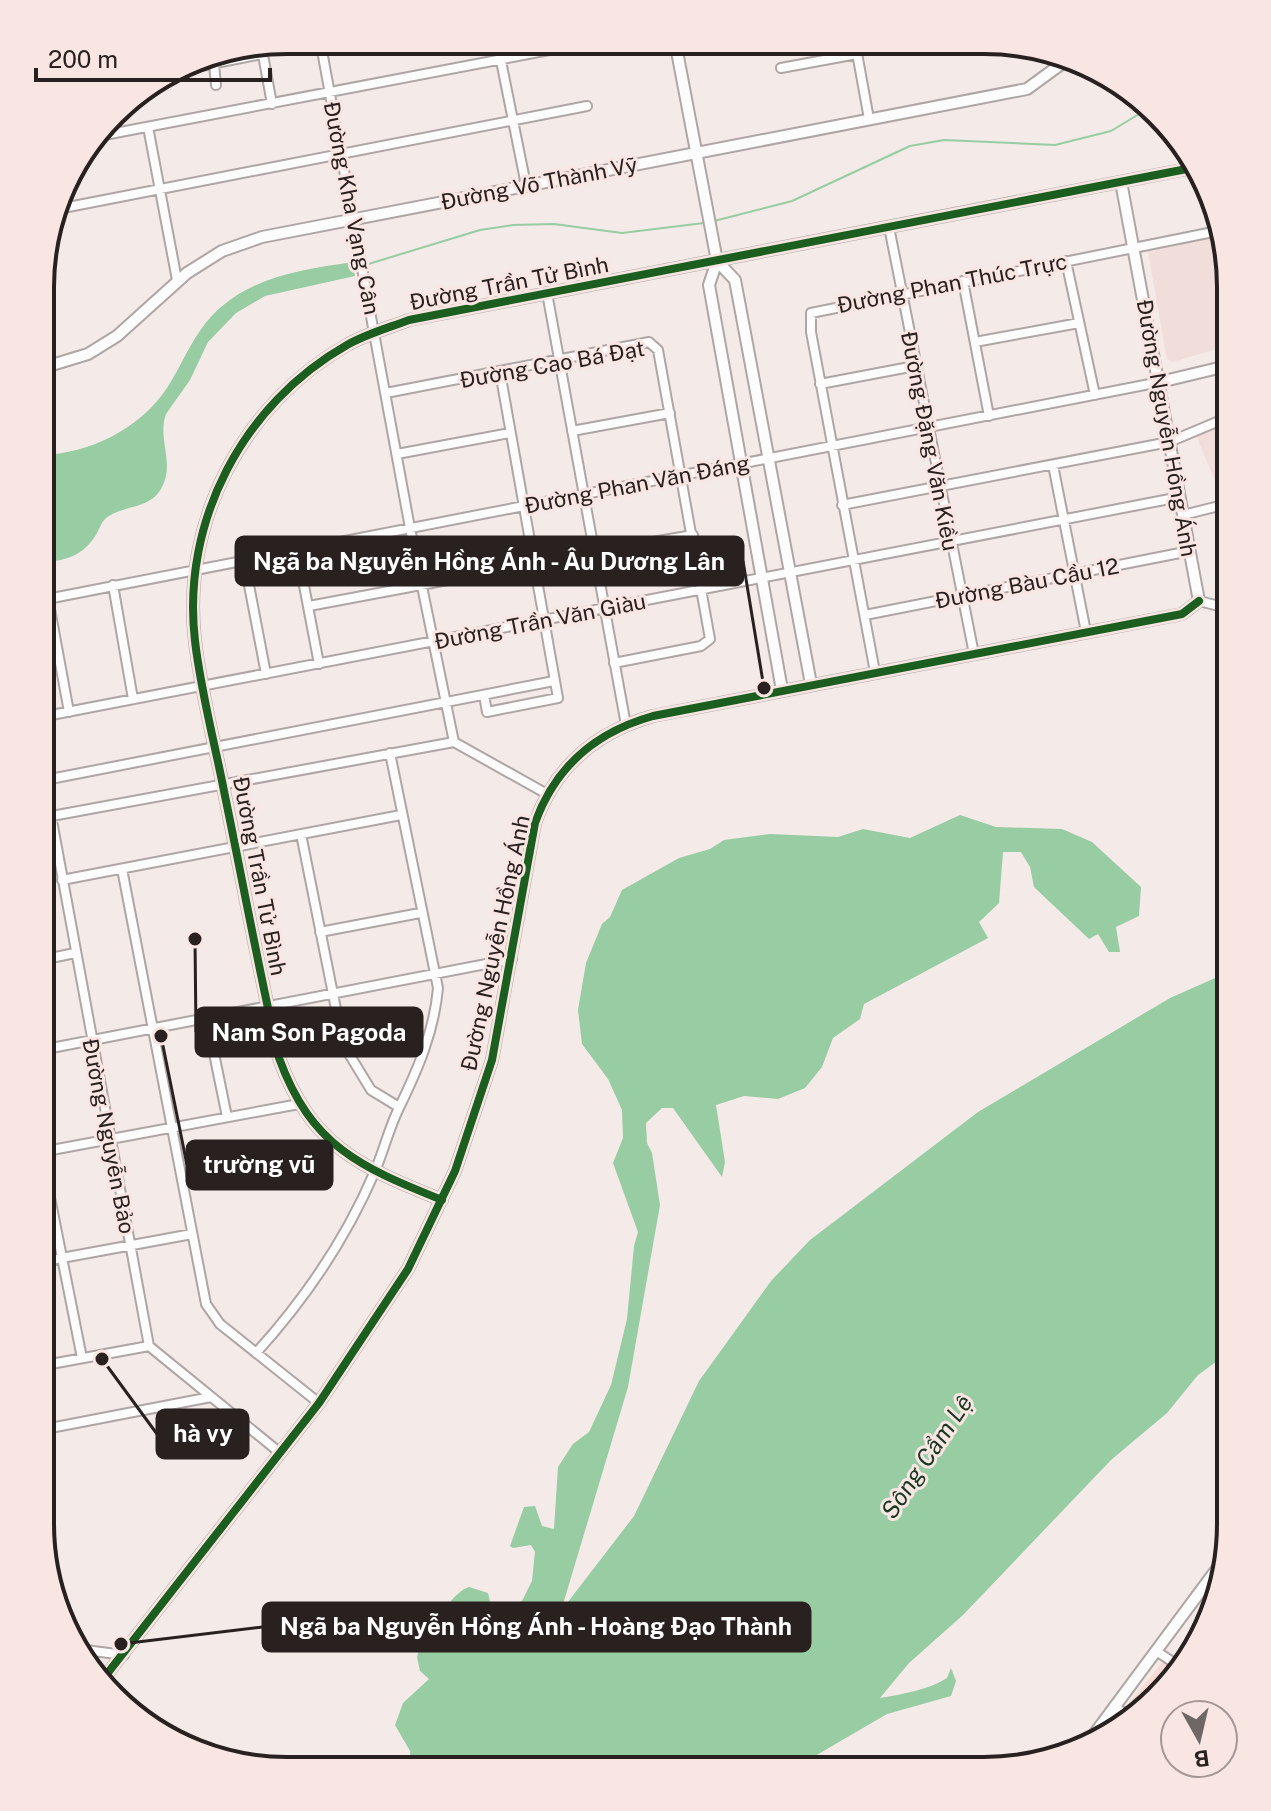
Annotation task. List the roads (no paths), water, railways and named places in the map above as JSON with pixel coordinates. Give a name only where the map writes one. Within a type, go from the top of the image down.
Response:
[{"type":"street","name":"Đường Kha Vạng Cân","points":[[323,54],[410,528],[454,742]]},
{"type":"street","points":[[500,54],[526,185]]},
{"type":"street","points":[[112,134],[531,54]]},
{"type":"street","points":[[677,54],[717,261],[709,285],[782,690]]},
{"type":"street","points":[[781,68],[857,54],[869,119]]},
{"type":"street","points":[[263,56],[272,104]]},
{"type":"street","points":[[213,66],[216,85]]},
{"type":"street","name":"Đường Võ Thành Vỹ","points":[[54,364],[88,354],[117,336],[177,280],[239,244],[526,185],[1027,89],[1059,66]]},
{"type":"street","points":[[68,207],[587,106]]},
{"type":"street","points":[[148,127],[177,280]]},
{"type":"street","name":"Đường Trần Tử Bình","points":[[442,1200],[374,1173],[337,1149],[299,1104],[279,1058],[215,747],[194,628],[195,569],[203,524],[227,465],[247,436],[299,378],[349,344],[422,317],[1185,169]]},
{"type":"street","name":"Đường Nguyễn Hồng Ánh","points":[[108,1673],[319,1403],[379,1317],[442,1200],[459,1160],[492,1060],[535,823],[547,794],[578,754],[595,740],[626,725],[811,684],[1182,614],[1199,601],[1121,182]]},
{"type":"street","name":"Đường Đặng Văn Kiều","points":[[889,227],[974,654]]},
{"type":"street","name":"Đường Phan Thúc Trực","points":[[875,672],[820,384],[809,320],[811,313],[1211,232]]},
{"type":"street","points":[[717,261],[735,280],[811,684]]},
{"type":"street","points":[[1066,261],[1095,395]]},
{"type":"street","points":[[963,281],[989,416]]},
{"type":"street","points":[[547,293],[626,725]]},
{"type":"street","points":[[975,342],[1079,323]]},
{"type":"street","name":"Đường Cao Bá Đạt","points":[[386,393],[649,342],[658,350],[711,634],[708,644],[614,663]]},
{"type":"street","points":[[820,384],[915,366]]},
{"type":"street","name":"Đường Phan Văn Đáng","points":[[54,597],[832,447],[1217,368]]},
{"type":"street","points":[[484,695],[487,712],[558,698],[500,372]]},
{"type":"street","points":[[572,431],[670,413]]},
{"type":"street","points":[[842,505],[1169,442],[1217,422]]},
{"type":"street","points":[[397,454],[510,433]]},
{"type":"street","points":[[1053,465],[1086,632]]},
{"type":"street","name":"Đường Trần Văn Giàu","points":[[54,715],[1180,497]]},
{"type":"street","points":[[1183,515],[1217,506]]},
{"type":"street","points":[[594,552],[693,535]]},
{"type":"street","points":[[297,549],[319,664]]},
{"type":"street","name":"Đường Bàu Cầu 12","points":[[865,615],[1190,551]]},
{"type":"street","points":[[244,559],[266,674]]},
{"type":"street","points":[[309,606],[533,564]]},
{"type":"street","points":[[113,585],[133,699]]},
{"type":"street","points":[[1199,601],[1217,606]]},
{"type":"street","points":[[54,641],[69,712]]},
{"type":"street","points":[[54,778],[554,681]]},
{"type":"street","points":[[54,815],[454,742],[547,794]]},
{"type":"street","points":[[256,1353],[308,1293],[374,1173],[399,1107],[425,1054],[436,1008],[435,974],[420,913],[390,753]]},
{"type":"street","points":[[62,880],[401,815]]},
{"type":"street","points":[[301,834],[343,1044],[371,1090],[399,1107]]},
{"type":"street","name":"Đường Nguyễn Bảo","points":[[54,848],[149,1346]]},
{"type":"street","points":[[122,869],[209,1311],[319,1403]]},
{"type":"street","points":[[320,932],[420,913]]},
{"type":"street","points":[[54,957],[75,953]]},
{"type":"street","points":[[54,1048],[512,959]]},
{"type":"street","points":[[207,1019],[227,1117]]},
{"type":"street","points":[[54,1150],[299,1104]]},
{"type":"street","points":[[54,1218],[82,1358]]},
{"type":"street","points":[[54,1259],[192,1234]]},
{"type":"street","points":[[54,1363],[149,1346],[279,1452]]},
{"type":"street","points":[[54,1427],[211,1397]]},
{"type":"street","points":[[1100,1726],[1211,1577]]},
{"type":"street","points":[[91,1651],[125,1655]]},
{"type":"street","points":[[1156,1651],[1172,1662]]},
{"type":"street","points":[[1114,1706],[1122,1712]]},
{"type":"water","points":[[353,262],[355,276],[265,296],[236,313],[208,342],[190,380],[166,414],[163,432],[166,478],[157,494],[145,503],[107,518],[82,551],[54,560],[54,454],[95,444],[128,427],[143,415],[167,388],[204,325],[235,296],[284,275]]},
{"type":"water","name":"Sông Cẩm Lệ","points":[[960,815],[996,827],[1062,829],[1092,842],[1141,887],[1139,916],[1116,927],[1120,952],[1109,952],[1098,934],[1089,939],[1034,887],[1030,867],[1021,852],[1003,852],[999,903],[979,922],[988,938],[864,1004],[860,1019],[833,1038],[822,1067],[805,1088],[778,1099],[744,1096],[716,1105],[725,1162],[722,1177],[673,1108],[662,1108],[646,1123],[660,1205],[628,1387],[561,1611],[634,1516],[699,1381],[771,1281],[810,1240],[978,1112],[1170,998],[1217,977],[1217,1361],[1198,1375],[1167,1413],[1111,1460],[963,1615],[909,1663],[880,1698],[932,1686],[947,1678],[951,1668],[956,1681],[951,1696],[887,1714],[813,1757],[410,1757],[395,1725],[403,1703],[429,1679],[420,1671],[417,1657],[428,1617],[435,1615],[469,1587],[488,1593],[491,1606],[498,1615],[522,1601],[532,1581],[535,1552],[531,1545],[510,1546],[524,1507],[535,1506],[542,1526],[554,1529],[558,1467],[573,1444],[589,1432],[611,1385],[627,1319],[638,1232],[613,1163],[623,1138],[622,1110],[608,1079],[582,1044],[578,1010],[586,963],[602,924],[610,917],[622,890],[679,858],[710,849],[724,840],[770,834],[838,837],[863,829],[910,838]]},
{"type":"waterway","points":[[714,221],[792,201],[910,146],[944,140],[1055,145],[1111,131],[1140,114]]},
{"type":"waterway","points":[[365,265],[480,230],[513,225],[554,224],[622,233],[704,223]]},
{"type":"place","name":"Ngã ba Nguyễn Hồng Ánh - Âu Dương Lân","points":[[764,688]]},
{"type":"place","name":"Nam Son Pagoda","points":[[195,939]]},
{"type":"place","name":"trường vũ","points":[[161,1036]]},
{"type":"place","name":"hà vy","points":[[102,1359]]},
{"type":"place","name":"Ngã ba Nguyễn Hồng Ánh - Hoàng Đạo Thành","points":[[121,1644]]}]
